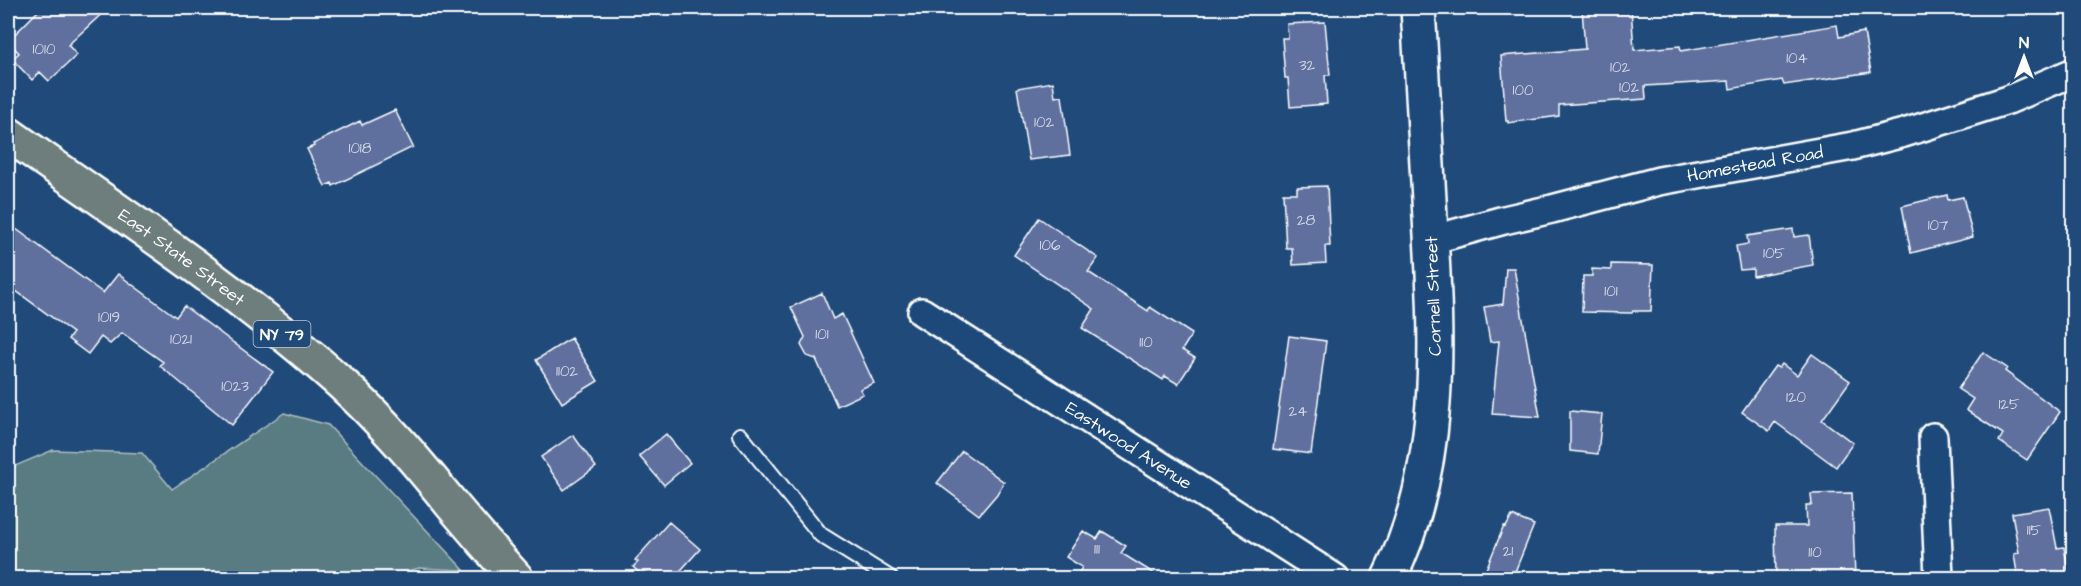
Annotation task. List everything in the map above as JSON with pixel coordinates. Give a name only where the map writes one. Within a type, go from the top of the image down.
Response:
[{"type":"highway","name":"East State Street","points":[[8,134],[160,240],[261,316],[341,382],[409,451],[516,579]]},
{"type":"street","name":"Cornell Street","points":[[1389,579],[1402,551],[1424,479],[1432,428],[1436,361],[1418,8]]},
{"type":"street","name":"Homestead Road","points":[[1431,240],[1659,181],[1853,146],[1894,136],[2008,100],[2073,72]]},
{"type":"street","name":"Eastwood Avenue","points":[[922,312],[1335,579]]},
{"type":"street","points":[[1933,437],[1939,579]]},
{"type":"lane","points":[[740,435],[821,535],[890,579]]},
{"type":"green space","points":[[284,413],[328,425],[464,570],[419,568],[382,578],[8,578],[8,464],[13,467],[53,450],[142,453],[172,489]]},
{"type":"building","points":[[41,8],[108,8],[68,45],[77,55],[49,81],[40,72],[32,80],[12,59],[19,53],[8,41]]},
{"type":"building","points":[[1582,8],[1631,8],[1634,50],[1680,46],[1681,51],[1837,25],[1839,37],[1864,32],[1871,72],[1784,85],[1782,80],[1730,89],[1729,81],[1645,86],[1646,99],[1559,105],[1559,116],[1508,123],[1501,56],[1585,49]]},
{"type":"building","points":[[1325,22],[1330,75],[1325,75],[1327,104],[1290,107],[1282,38],[1288,38],[1287,24]]},
{"type":"building","points":[[1053,82],[1055,97],[1062,96],[1070,155],[1029,160],[1017,88]]},
{"type":"building","points":[[395,110],[413,147],[333,186],[332,183],[325,186],[307,149],[360,121],[362,125]]},
{"type":"building","points":[[1327,186],[1330,246],[1325,246],[1326,263],[1293,265],[1292,248],[1286,248],[1283,193],[1297,193],[1297,187]]},
{"type":"building","points":[[1947,195],[1948,200],[1963,197],[1973,237],[1911,253],[1902,206]]},
{"type":"building","points":[[1039,218],[1098,258],[1088,272],[1148,311],[1150,307],[1192,334],[1182,350],[1195,358],[1178,384],[1165,376],[1163,380],[1082,328],[1094,309],[1014,255]]},
{"type":"building","points":[[8,223],[103,293],[118,274],[176,317],[184,306],[273,372],[232,425],[160,366],[163,362],[122,333],[110,344],[101,337],[88,354],[68,339],[73,333],[8,285]]},
{"type":"building","points":[[1793,229],[1794,237],[1809,235],[1813,265],[1753,276],[1753,269],[1740,270],[1736,246],[1748,244],[1747,236]]},
{"type":"building","points":[[1611,264],[1653,265],[1651,311],[1582,312],[1583,276],[1592,276],[1592,269],[1611,270]]},
{"type":"building","points":[[1506,268],[1514,268],[1540,417],[1492,414],[1499,341],[1490,342],[1484,307],[1503,304]]},
{"type":"building","points":[[822,293],[833,319],[842,314],[874,383],[860,389],[863,394],[837,406],[816,359],[807,356],[801,345],[805,337],[791,307]]},
{"type":"building","points":[[1289,336],[1326,341],[1311,454],[1273,449]]},
{"type":"building","points":[[571,338],[598,381],[562,403],[536,360]]},
{"type":"building","points":[[1983,352],[2007,368],[2005,371],[2060,412],[2027,460],[1999,441],[2003,434],[1966,410],[1973,399],[1958,389]]},
{"type":"building","points":[[1812,354],[1850,381],[1822,420],[1853,443],[1836,467],[1775,422],[1769,431],[1742,412],[1775,366],[1779,368],[1782,364],[1797,375]]},
{"type":"building","points":[[1570,411],[1602,414],[1598,454],[1570,451]]},
{"type":"building","points":[[666,434],[690,463],[664,485],[639,456]]},
{"type":"building","points":[[573,435],[596,467],[564,490],[541,457]]},
{"type":"building","points":[[962,451],[1004,482],[979,515],[937,483]]},
{"type":"building","points":[[1852,493],[1855,578],[1776,579],[1775,526],[1807,526],[1806,505],[1812,505],[1811,494]]},
{"type":"building","points":[[2049,507],[2057,548],[2064,547],[2070,579],[2018,579],[2014,554],[2019,553],[2012,513]]},
{"type":"building","points":[[1512,516],[1534,525],[1512,579],[1482,579],[1504,526],[1506,527]]},
{"type":"building","points":[[669,522],[700,549],[673,579],[646,579],[633,567],[638,562],[635,560]]},
{"type":"building","points":[[1083,531],[1097,539],[1102,531],[1126,546],[1121,553],[1163,579],[1076,579],[1082,567],[1066,557]]}]
